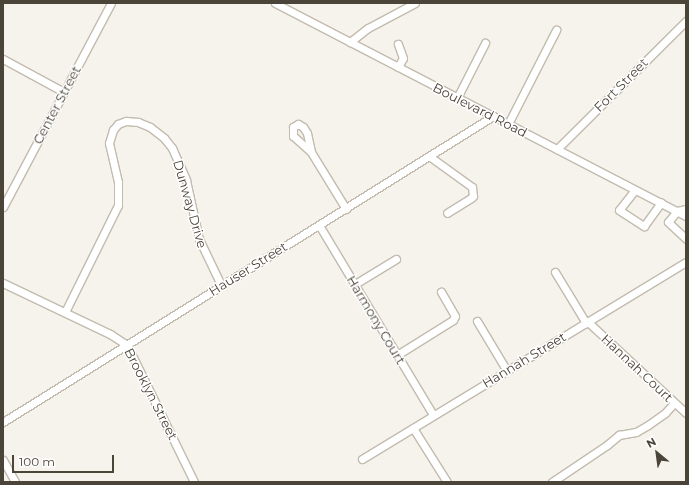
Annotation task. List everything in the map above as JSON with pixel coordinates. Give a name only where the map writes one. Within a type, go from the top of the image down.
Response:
[{"type":"street","name":"Center Street","points":[[3,208],[110,3]]},
{"type":"street","name":"Boulevard Road","points":[[275,3],[557,149],[634,191],[686,216]]},
{"type":"street","points":[[350,42],[368,28],[415,3]]},
{"type":"street","name":"Fort Street","points":[[557,149],[686,21]]},
{"type":"street","points":[[508,124],[556,30]]},
{"type":"street","points":[[457,98],[485,43]]},
{"type":"street","points":[[398,44],[403,58],[398,67]]},
{"type":"street","points":[[3,59],[64,92]]},
{"type":"street","name":"Hauser Street","points":[[3,422],[346,209],[492,116]]},
{"type":"street","name":"Dunway Drive","points":[[64,312],[118,206],[118,182],[109,143],[113,130],[118,124],[126,121],[138,122],[155,130],[168,142],[178,156],[186,180],[199,239],[222,285]]},
{"type":"street","points":[[311,152],[346,209]]},
{"type":"street","points":[[429,156],[472,187],[473,196],[447,213]]},
{"type":"street","points":[[634,191],[619,210],[644,226],[661,203]]},
{"type":"street","points":[[686,209],[677,211],[668,222],[686,239]]},
{"type":"street","name":"Harmony Court","points":[[319,225],[433,415]]},
{"type":"street","points":[[355,284],[396,259]]},
{"type":"street","name":"Hannah Street","points":[[362,459],[686,262]]},
{"type":"street","name":"Hannah Court","points":[[556,272],[587,323],[686,413]]},
{"type":"street","name":"Brooklyn Street","points":[[3,283],[110,334],[127,344],[194,482]]},
{"type":"street","points":[[397,355],[453,320],[455,316],[441,292]]},
{"type":"street","points":[[477,321],[507,371]]},
{"type":"street","points":[[552,482],[607,445],[619,434],[636,432],[648,425],[665,413],[674,403]]},
{"type":"street","points":[[413,428],[447,482]]},
{"type":"street","points":[[3,460],[15,482]]}]
